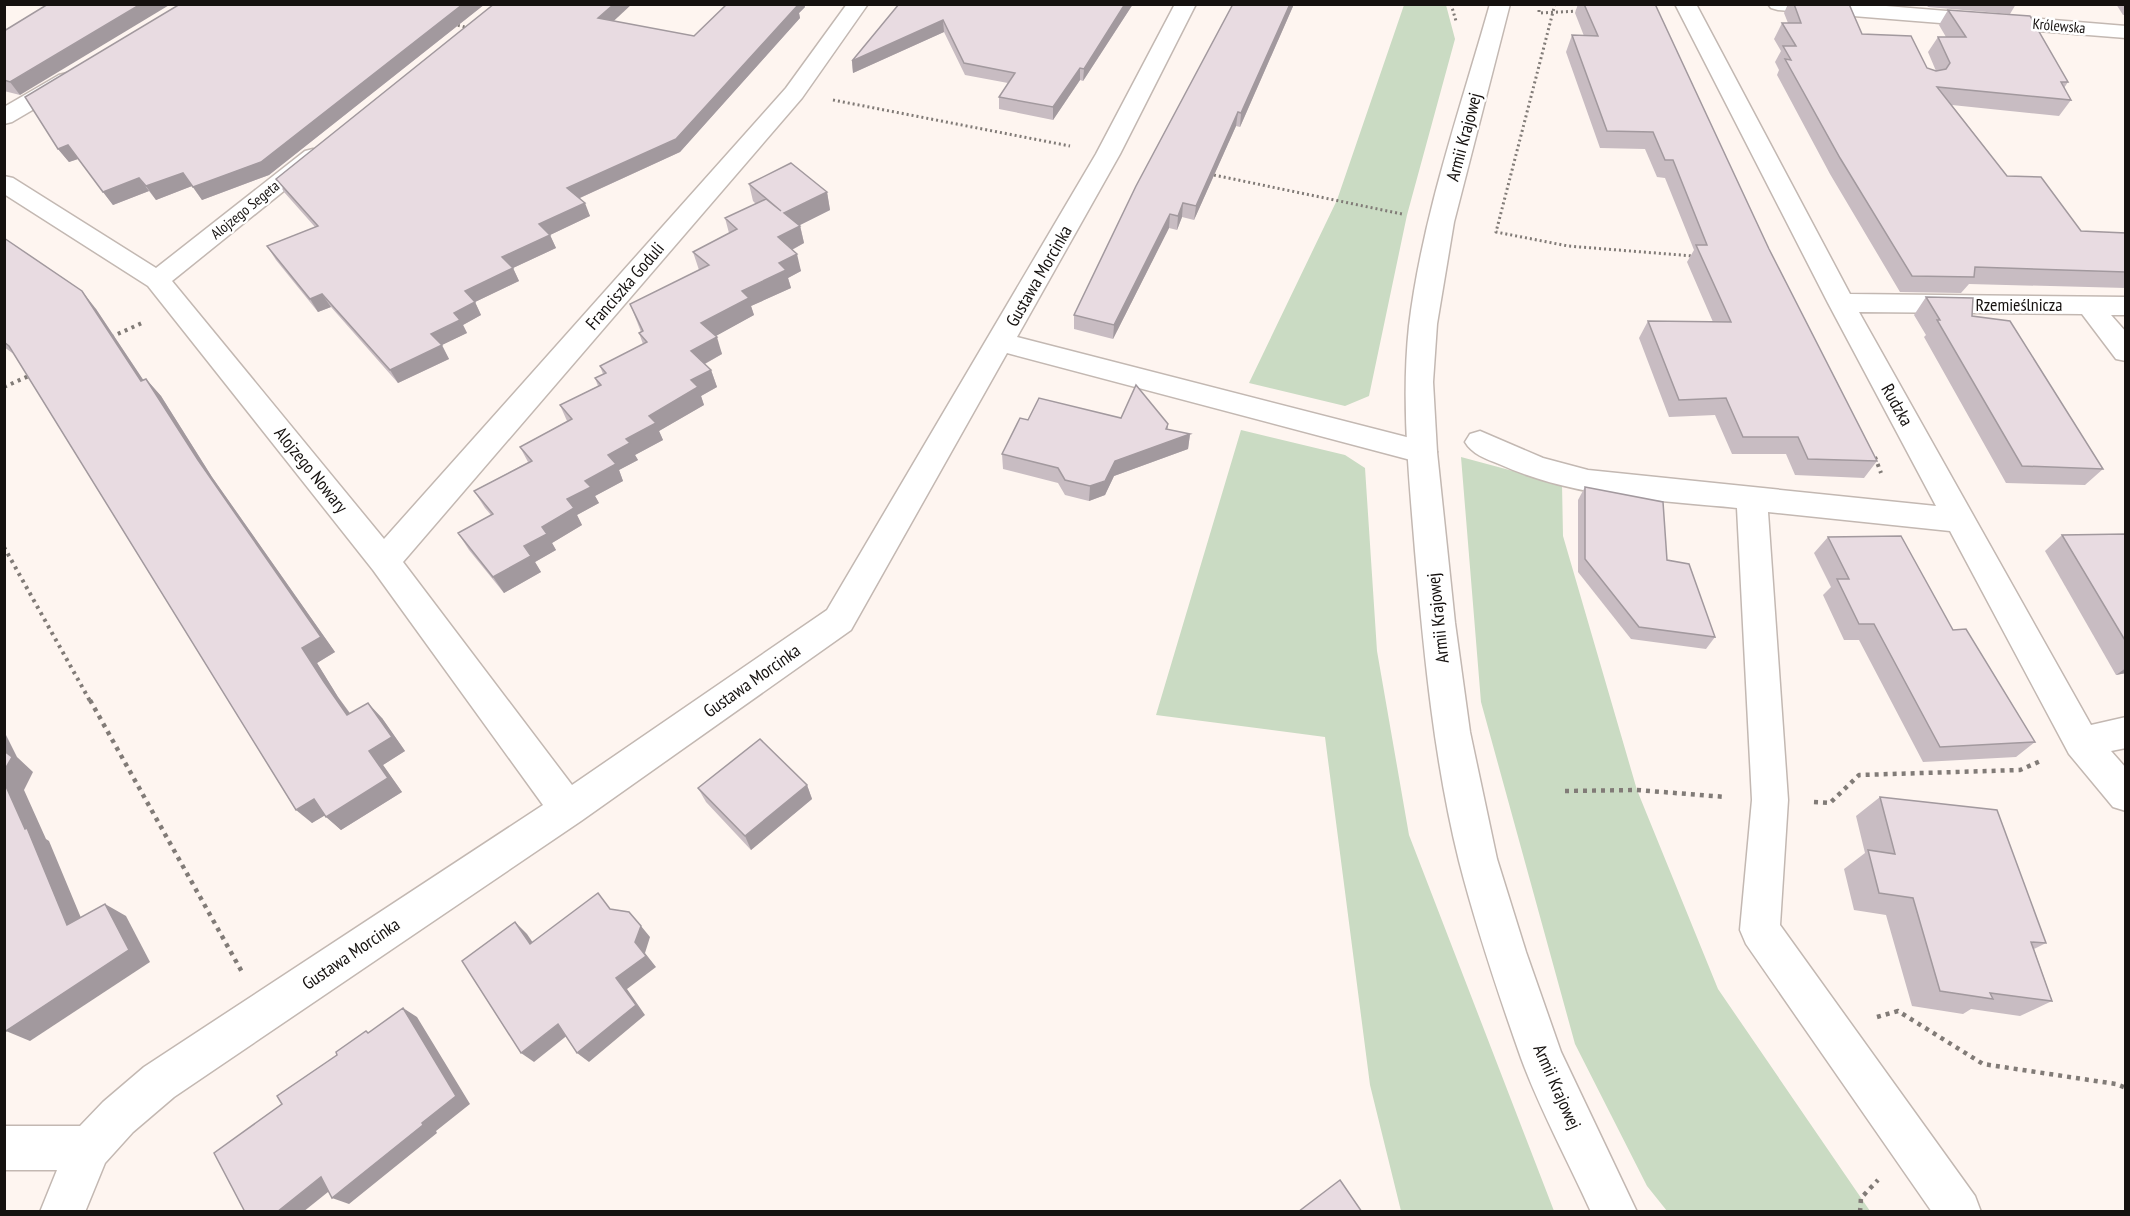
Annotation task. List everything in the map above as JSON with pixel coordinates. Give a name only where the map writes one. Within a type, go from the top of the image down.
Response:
[{"type":"street","name":"Franciszka Goduli","points":[[384,561],[794,93],[858,4]]},
{"type":"street","name":"Gustawa Morcinka","points":[[89,1148],[118,1117],[159,1082],[568,809],[839,620],[1108,154],[1186,4]]},
{"type":"street","name":"Armii Krajowej","points":[[1500,4],[1441,222],[1423,324],[1419,382],[1422,452],[1438,623],[1452,732],[1479,859],[1506,952],[1544,1060],[1615,1212]]},
{"type":"street","name":"Rudzka","points":[[1685,4],[1841,303],[2082,743],[2126,795]]},
{"type":"street","name":"Królewska","points":[[1778,4],[1901,22],[2126,32]]},
{"type":"street","points":[[4,117],[83,70]]},
{"type":"street","name":"Alojzego Segeta","points":[[157,280],[333,139]]},
{"type":"street","name":"Alojzego Nowary","points":[[4,183],[157,280],[384,561],[568,809]]},
{"type":"street","name":"Rzemieślnicza","points":[[1841,303],[2126,306]]},
{"type":"street","points":[[2089,305],[2126,351]]},
{"type":"street","points":[[1001,342],[1422,452]]},
{"type":"street","points":[[1480,442],[1529,466],[1558,476],[1959,520]]},
{"type":"street","points":[[1752,499],[1770,800],[1760,930],[1959,1212]]},
{"type":"street","points":[[2082,743],[2126,732]]},
{"type":"street","points":[[4,1148],[89,1148],[62,1212]]},
{"type":"path","points":[[1538,4],[1539,13],[1586,11]]},
{"type":"path","points":[[1555,4],[1496,232],[1568,246],[1693,256]]},
{"type":"path","points":[[450,24],[472,28]]},
{"type":"path","points":[[794,93],[1108,154]]},
{"type":"path","points":[[1203,173],[1441,222]]},
{"type":"path","points":[[107,339],[178,306]]},
{"type":"path","points":[[4,387],[35,373]]},
{"type":"path","points":[[4,547],[264,1012]]},
{"type":"path","points":[[1565,791],[1637,790],[1830,803],[1859,775],[2020,770],[2082,743]]},
{"type":"path","points":[[1831,1030],[1898,1011],[1983,1064],[2116,1084],[2126,1088]]},
{"type":"green space","points":[[1404,5],[1446,5],[1455,39],[1407,215],[1369,396],[1345,406],[1249,383],[1337,200]]},
{"type":"green space","points":[[1241,430],[1345,455],[1365,468],[1377,651],[1409,835],[1554,1211],[1401,1211],[1370,1085],[1325,737],[1156,715]]},
{"type":"green space","points":[[1461,457],[1562,484],[1563,536],[1637,790],[1718,989],[1870,1211],[1667,1211],[1647,1186],[1575,1044],[1481,702]]},
{"type":"building","points":[[48,4],[141,4],[10,82],[4,80],[4,31]]},
{"type":"building","points":[[180,4],[463,4],[261,162],[193,187],[183,173],[146,186],[139,178],[103,192],[68,145],[58,149],[25,97]]},
{"type":"building","points":[[494,4],[614,4],[598,18],[694,36],[727,4],[798,5],[676,139],[567,188],[585,203],[539,224],[550,235],[502,257],[513,268],[465,291],[475,302],[454,313],[460,320],[431,334],[442,345],[390,370],[322,294],[310,299],[267,246],[318,226],[276,179]]},
{"type":"building","points":[[899,4],[1125,4],[1084,69],[1080,68],[1053,107],[999,97],[1015,73],[964,63],[943,20],[852,61]]},
{"type":"building","points":[[1233,4],[1290,4],[1196,206],[1183,203],[1178,216],[1170,214],[1114,325],[1074,315],[1136,186]]},
{"type":"building","points":[[1584,4],[1655,4],[1769,249],[1877,461],[1808,459],[1798,437],[1743,437],[1726,398],[1679,400],[1648,321],[1731,322],[1696,245],[1707,245],[1673,160],[1665,160],[1653,132],[1607,131],[1572,35],[1598,36]]},
{"type":"building","points":[[1794,4],[1849,4],[1862,34],[1911,36],[1927,68],[1936,71],[1946,69],[1950,63],[1938,37],[1966,37],[1948,10],[2030,16],[2068,82],[2061,82],[2071,100],[1937,87],[2007,176],[2041,177],[2081,231],[2126,233],[2126,272],[1975,267],[1974,277],[1912,276],[1840,158],[1785,59],[1791,60],[1783,46],[1796,46],[1782,23],[1801,23]]},
{"type":"building","points":[[791,163],[827,192],[784,213],[800,226],[778,237],[797,254],[779,263],[786,270],[742,291],[749,298],[701,323],[717,337],[691,351],[711,370],[691,380],[698,387],[649,416],[656,423],[626,439],[630,443],[608,455],[616,464],[585,481],[591,487],[567,499],[574,508],[542,527],[547,534],[524,546],[531,556],[493,577],[458,533],[493,514],[474,491],[532,461],[520,447],[572,419],[560,405],[601,385],[595,378],[606,373],[600,366],[647,342],[639,333],[643,331],[630,304],[709,265],[693,252],[737,229],[725,218],[766,199],[781,211],[749,184]]},
{"type":"building","points":[[4,238],[82,291],[141,381],[146,379],[198,460],[321,637],[302,648],[324,682],[347,715],[368,703],[392,737],[369,751],[388,778],[326,817],[314,799],[296,810],[9,346],[4,342]]},
{"type":"building","points":[[1926,297],[1973,298],[1972,316],[2010,321],[2103,469],[2022,466]]},
{"type":"building","points":[[1136,385],[1168,424],[1166,429],[1190,434],[1115,461],[1105,481],[1090,486],[1065,480],[1058,468],[1002,454],[1020,418],[1028,420],[1039,398],[1121,418]]},
{"type":"building","points":[[1585,487],[1663,502],[1667,560],[1689,564],[1715,637],[1639,627],[1585,559]]},
{"type":"building","points":[[2126,534],[2126,642],[2062,535]]},
{"type":"building","points":[[1901,536],[1953,630],[1966,629],[2035,742],[1940,747],[1874,624],[1859,624],[1837,579],[1849,579],[1828,537]]},
{"type":"building","points":[[760,739],[807,785],[745,836],[698,788]]},
{"type":"building","points":[[4,751],[12,757],[4,771]]},
{"type":"building","points":[[4,782],[25,829],[27,828],[67,925],[105,904],[129,950],[6,1031],[4,1029]]},
{"type":"building","points":[[1880,797],[1997,810],[2046,943],[2031,942],[2052,1001],[1990,993],[1993,999],[1940,991],[1913,898],[1879,893],[1868,850],[1895,854]]},
{"type":"building","points":[[598,893],[610,909],[629,912],[641,926],[635,942],[646,956],[616,978],[636,1005],[577,1053],[558,1024],[521,1053],[462,961],[515,922],[530,944]]},
{"type":"building","points":[[403,1008],[456,1096],[332,1198],[321,1177],[277,1212],[245,1212],[214,1153],[282,1104],[277,1096],[337,1055],[336,1052],[366,1031],[368,1033]]},
{"type":"building","points":[[1340,1180],[1362,1212],[1298,1212]]}]
